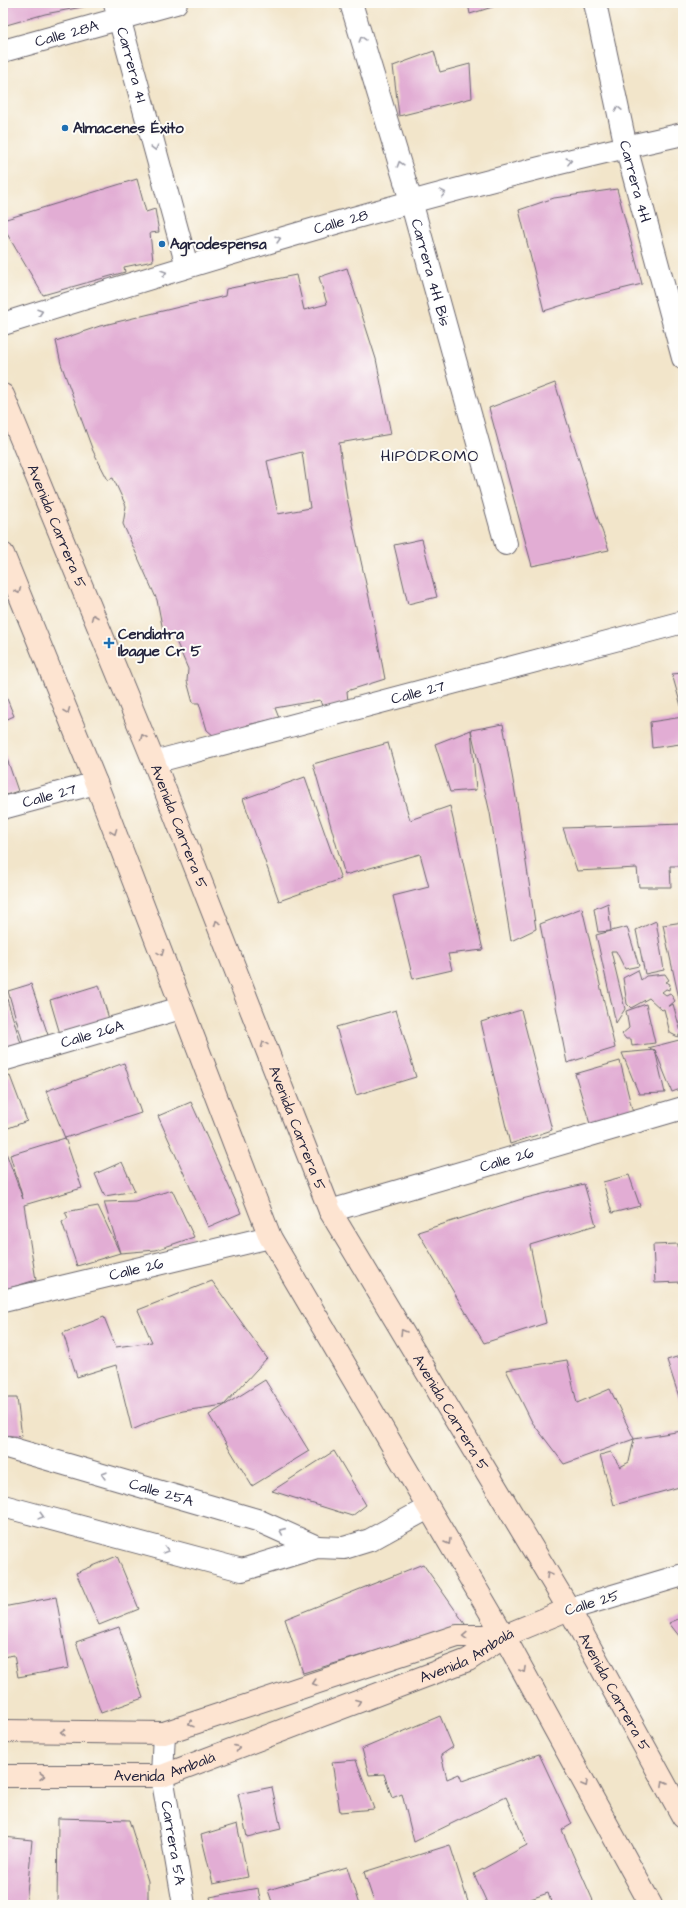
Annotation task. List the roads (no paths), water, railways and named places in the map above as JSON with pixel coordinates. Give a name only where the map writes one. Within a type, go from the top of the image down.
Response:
[{"type":"main road","name":"Avenida Carrera 5","points":[[3,395],[154,762],[330,1211],[569,1609],[683,1817]]},
{"type":"main road","points":[[3,554],[96,782],[181,1008],[270,1237],[504,1636],[651,1905]]},
{"type":"main road","name":"Calle 25","points":[[504,1636],[569,1609]]},
{"type":"main road","name":"Avenida Ambalá","points":[[3,1731],[164,1733],[457,1636],[504,1636]]},
{"type":"main road","name":"Avenida Ambalá","points":[[3,1776],[162,1776],[468,1660],[504,1636]]},
{"type":"street","name":"Calle 28A","points":[[3,51],[117,11],[176,3]]},
{"type":"street","name":"Carrera 4H Bis","points":[[351,3],[411,201],[506,544]]},
{"type":"street","name":"Carrera 4H","points":[[594,3],[626,147],[683,358]]},
{"type":"street","name":"Carrera 4I","points":[[117,11],[187,266]]},
{"type":"street","name":"Calle 28","points":[[3,324],[187,266],[411,201],[683,134]]},
{"type":"street","name":"Calle 27","points":[[154,762],[683,622]]},
{"type":"street","name":"Calle 27","points":[[3,808],[96,782]]},
{"type":"street","name":"Calle 26A","points":[[3,1060],[181,1008]]},
{"type":"street","name":"Calle 26","points":[[330,1211],[683,1108]]},
{"type":"street","name":"Calle 26","points":[[3,1301],[270,1237]]},
{"type":"street","name":"Calle 25A","points":[[3,1446],[257,1520],[317,1547]]},
{"type":"street","name":"Calle 25A","points":[[3,1506],[242,1570],[317,1547],[344,1548],[370,1540],[428,1508]]},
{"type":"street","name":"Calle 25","points":[[569,1609],[683,1576]]},
{"type":"street","name":"Carrera 5A","points":[[164,1733],[162,1776],[184,1905]]},
{"type":"place","name":"Almacenes Éxito","points":[[65,128]]},
{"type":"place","name":"Agrodespensa","points":[[162,244]]},
{"type":"place","name":"Cendiatra Ibague Cr 5","points":[[109,643]]},
{"type":"district","name":"HIPÓDROMO","points":[[430,456]]}]
